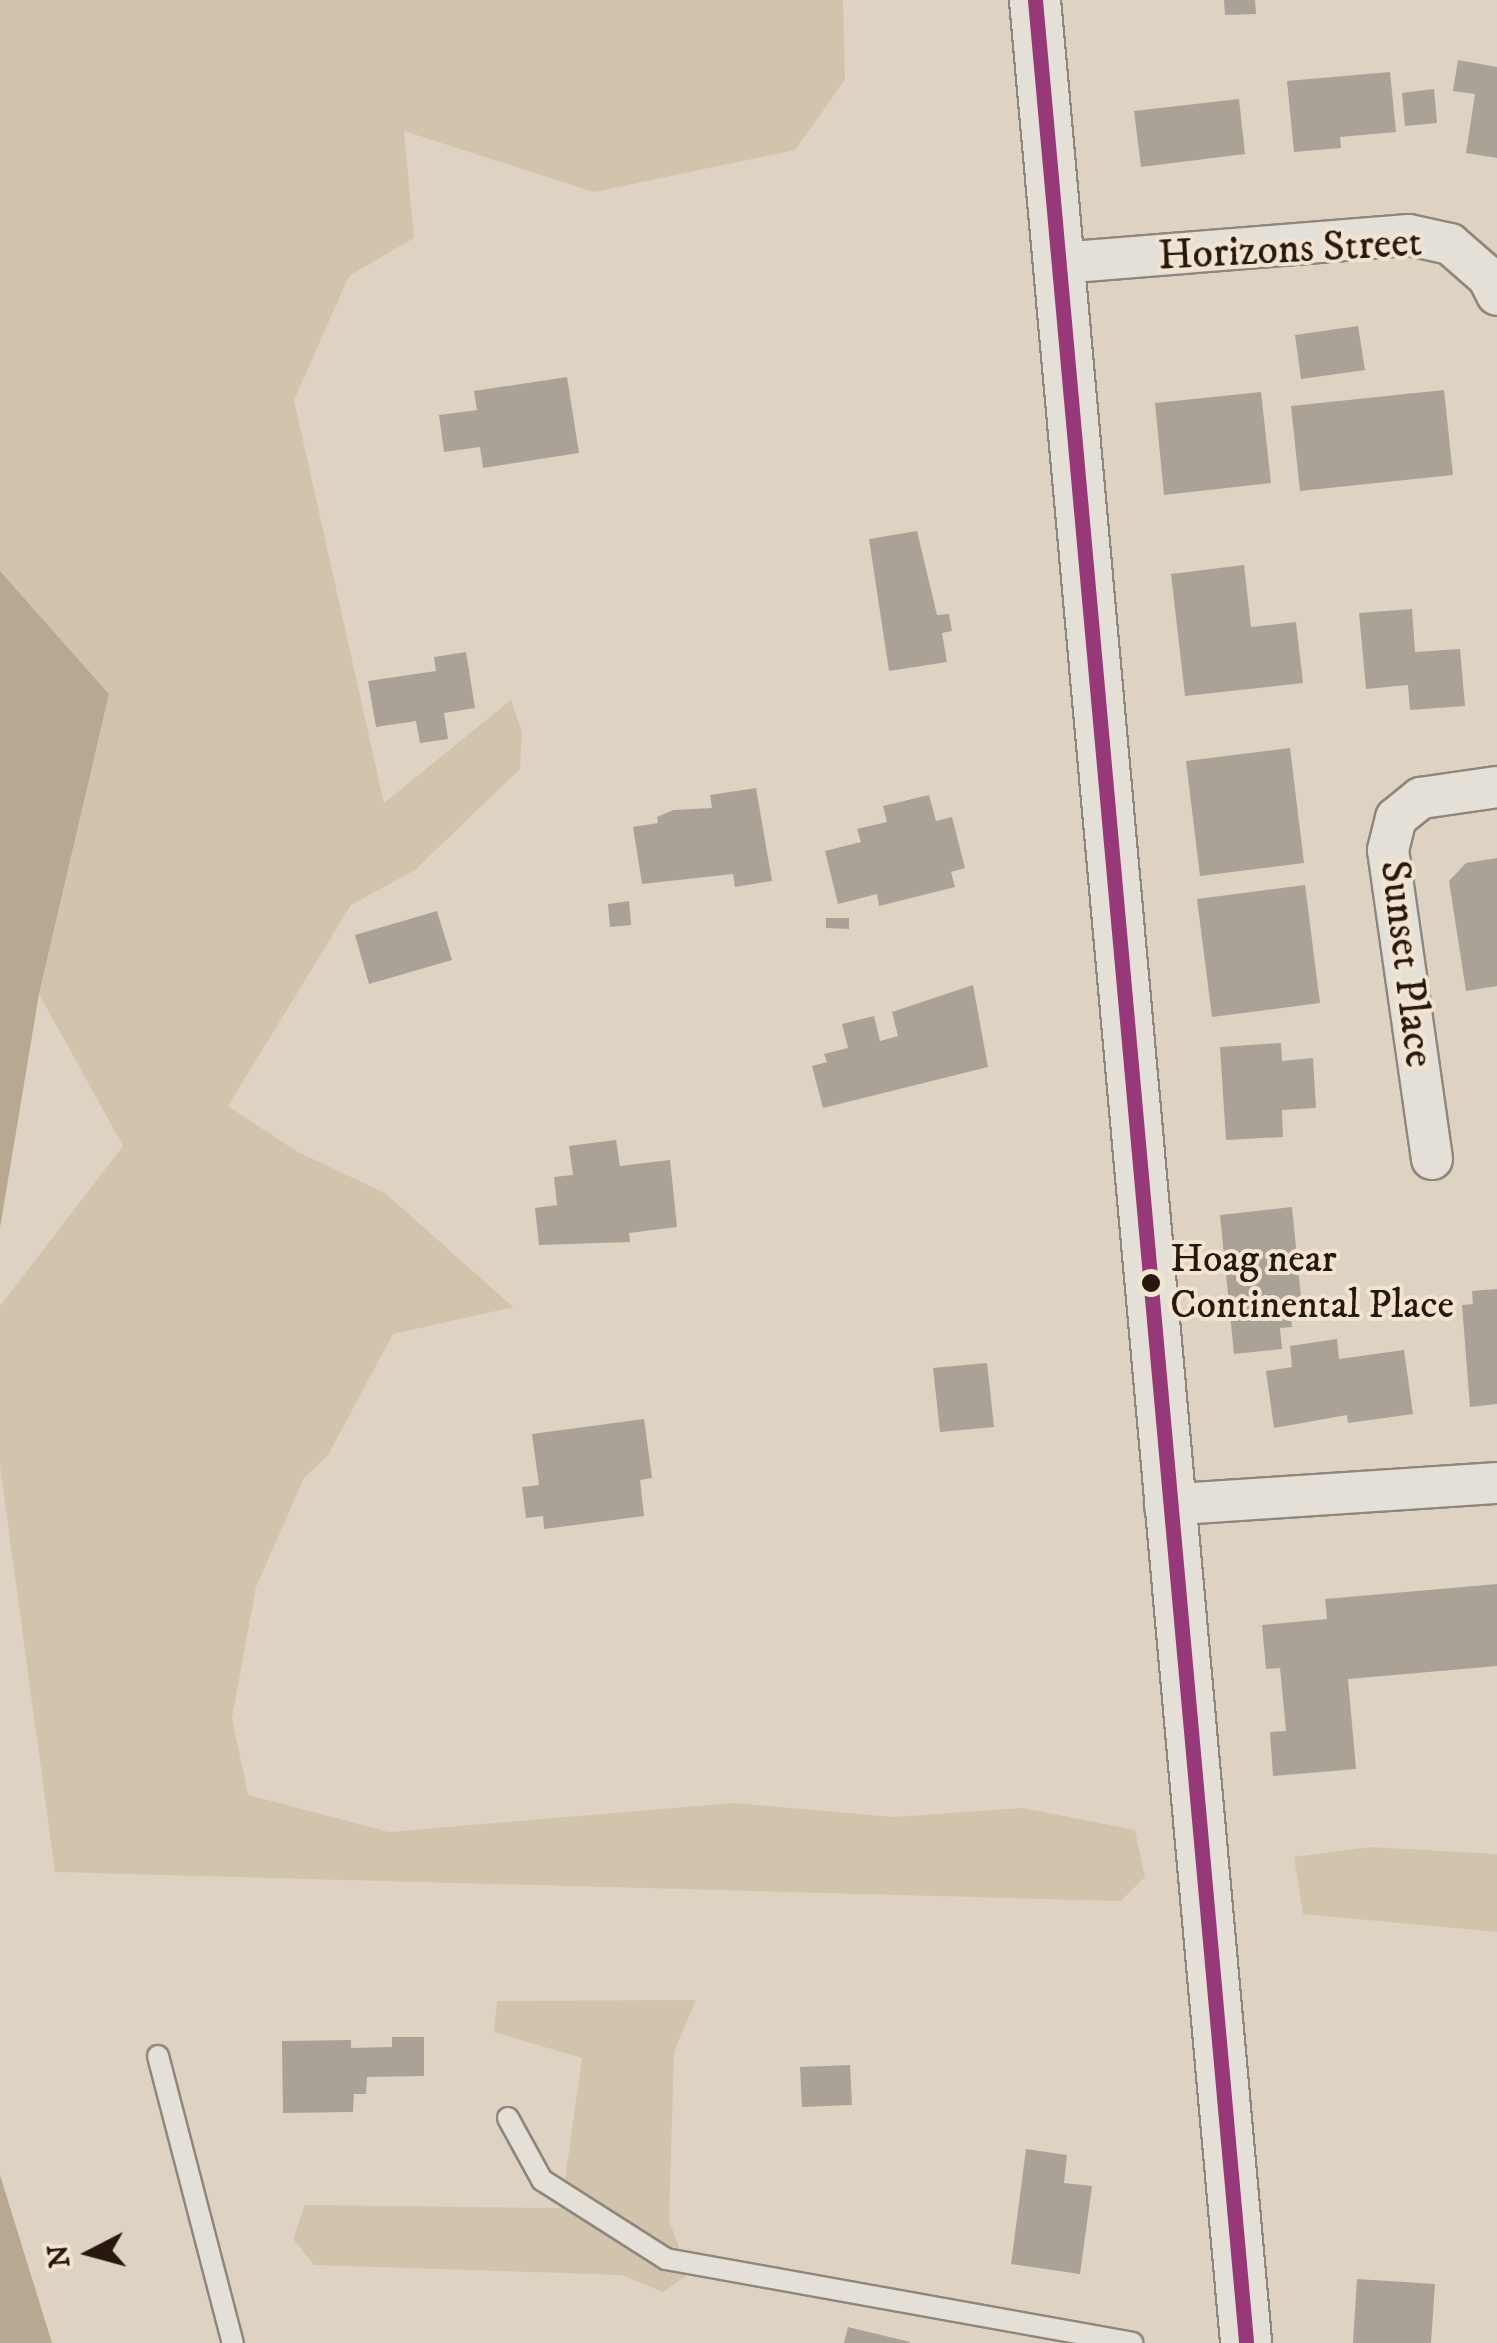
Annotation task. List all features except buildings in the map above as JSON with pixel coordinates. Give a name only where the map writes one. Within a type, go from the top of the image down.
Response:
[{"type":"street","points":[[1035,0],[1166,1505],[1246,2343]]},
{"type":"street","name":"Horizons Street","points":[[1060,263],[1409,235],[1450,244],[1488,277],[1497,295]]},
{"type":"street","name":"Sunset Place","points":[[1432,1159],[1388,850],[1396,818],[1420,798],[1497,787]]},
{"type":"street","points":[[1166,1505],[1497,1483]]},
{"type":"lane","points":[[158,2056],[232,2343]]},
{"type":"lane","points":[[508,2118],[542,2180],[666,2260],[1133,2343]]},
{"type":"shaded area","points":[[0,0],[843,0],[845,80],[795,150],[594,192],[404,131],[414,238],[349,276],[294,400],[384,803],[511,700],[522,732],[520,769],[415,870],[351,905],[228,1106],[296,1151],[385,1193],[513,1307],[393,1334],[328,1455],[304,1478],[256,1587],[232,1718],[248,1795],[389,1832],[733,1803],[894,1817],[1023,1808],[1135,1830],[1145,1877],[1121,1901],[55,1872],[0,1466],[0,1306],[123,1146],[39,994],[109,694],[0,571]]},
{"type":"shaded area","points":[[0,571],[109,694],[39,994],[0,1228]]},
{"type":"shaded area","points":[[1370,1847],[1497,1854],[1497,1932],[1303,1914],[1294,1857]]},
{"type":"shaded area","points":[[696,2000],[674,2052],[669,2220],[689,2274],[663,2292],[622,2275],[314,2265],[293,2239],[305,2205],[561,2208],[582,2058],[494,2032],[497,2001]]},
{"type":"shaded area","points":[[0,2175],[52,2343],[0,2343]]},
{"type":"transit line","points":[[1035,0],[1246,2343]]},
{"type":"place","name":"Hoag near Continental Place","points":[[1151,1283]]}]
